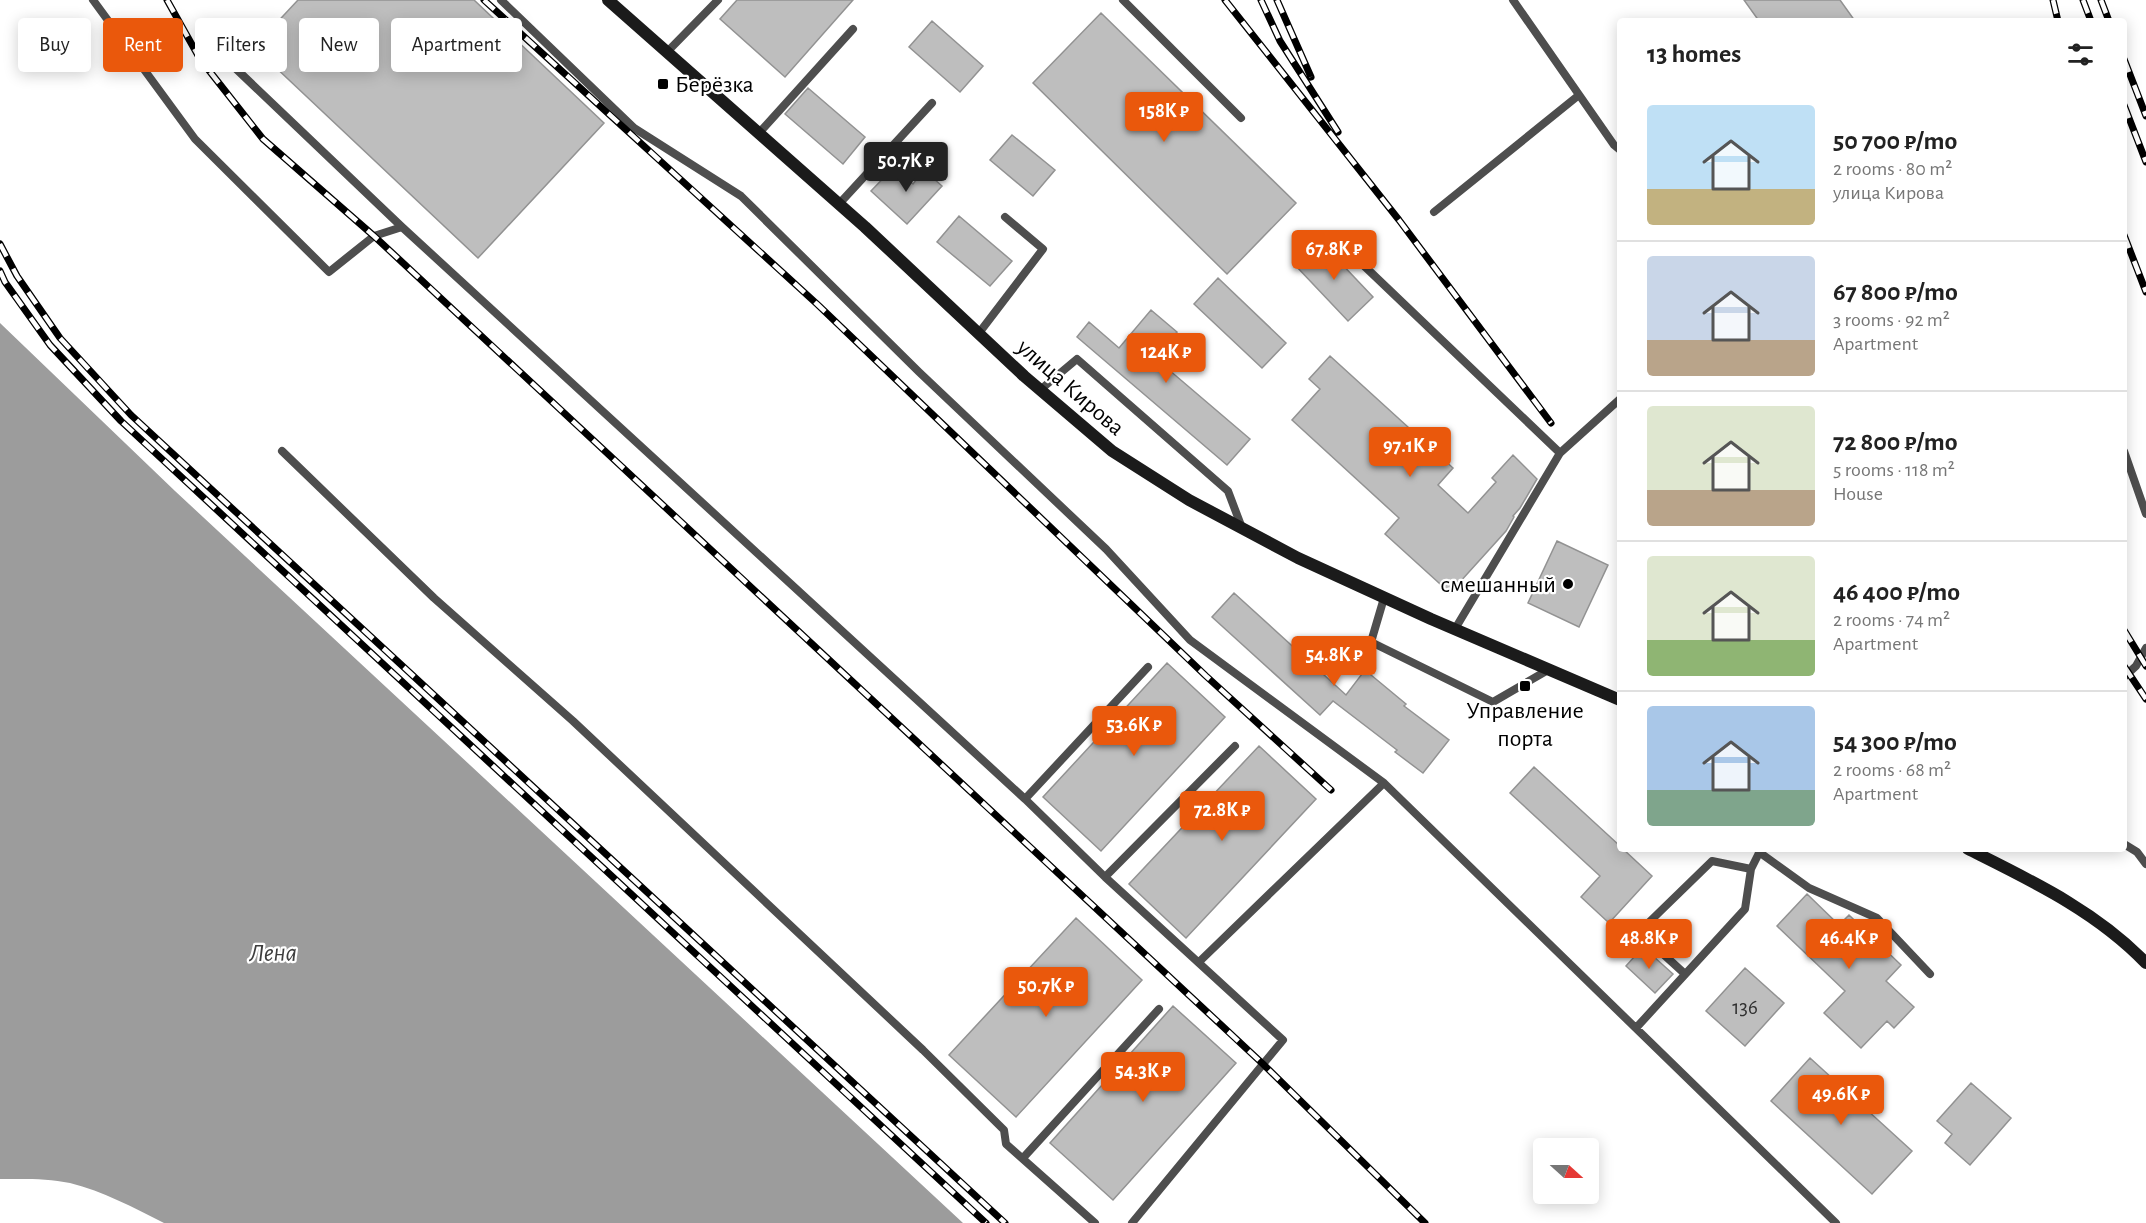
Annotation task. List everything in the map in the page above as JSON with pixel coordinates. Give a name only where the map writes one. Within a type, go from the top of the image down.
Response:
[{"type":"main road","name":"улица Кирова","points":[[608,0],[839,204],[1040,390],[1112,452],[1189,500],[1298,558],[1384,598],[1617,699]]},
{"type":"main road","points":[[1974,852],[2056,893],[2103,924],[2146,963]]},
{"type":"lane","points":[[93,0],[195,139],[329,272],[374,236],[402,227]]},
{"type":"lane","points":[[501,0],[634,128],[741,196],[910,364],[1106,549],[1190,640],[1384,783],[1836,1223]]},
{"type":"lane","points":[[667,52],[718,0]]},
{"type":"lane","points":[[1123,0],[1241,118]]},
{"type":"lane","points":[[1513,0],[1617,148]]},
{"type":"lane","points":[[759,133],[854,29]]},
{"type":"lane","points":[[239,72],[402,227],[1025,799],[1105,877],[1283,1040],[1132,1223]]},
{"type":"lane","points":[[1434,212],[1579,95]]},
{"type":"lane","points":[[839,204],[932,103]]},
{"type":"lane","points":[[979,333],[1043,249],[1005,217]]},
{"type":"lane","points":[[1359,261],[1560,453]]},
{"type":"lane","points":[[1040,390],[1077,359],[1228,491],[1242,528]]},
{"type":"lane","points":[[1455,629],[1560,453],[1617,402]]},
{"type":"lane","points":[[282,451],[434,598],[573,721],[923,1050],[1004,1130],[1006,1144],[1095,1223]]},
{"type":"lane","points":[[2127,460],[2146,514]]},
{"type":"lane","points":[[1384,598],[1371,642],[1493,702],[1548,670]]},
{"type":"lane","points":[[2127,674],[2136,666],[2146,648]]},
{"type":"lane","points":[[1025,799],[1148,667]]},
{"type":"lane","points":[[1105,877],[1235,746]]},
{"type":"lane","points":[[1199,962],[1384,783]]},
{"type":"lane","points":[[2127,846],[2137,852],[2146,864]]},
{"type":"lane","points":[[1636,1028],[1745,909],[1751,869],[1759,852]]},
{"type":"lane","points":[[1763,852],[1809,888],[1877,918],[1930,974]]},
{"type":"lane","points":[[1685,974],[1639,932],[1712,861],[1751,869]]},
{"type":"lane","points":[[1023,1158],[1159,1009]]},
{"type":"water","name":"Лена","points":[[0,323],[175,491],[963,1223],[164,1223],[82,1186],[61,1181],[0,1179]]},
{"type":"building","points":[[298,0],[474,0],[493,18],[391,18],[391,72],[522,72],[522,45],[604,123],[478,258],[281,72],[287,72],[287,18],[281,18]]},
{"type":"building","points":[[737,0],[853,0],[785,77],[720,19]]},
{"type":"building","points":[[1744,0],[1840,0],[1853,18],[1757,18]]},
{"type":"building","points":[[1101,13],[1296,203],[1227,274],[1033,83]]},
{"type":"building","points":[[932,21],[983,66],[960,92],[909,47]]},
{"type":"building","points":[[808,88],[865,137],[843,164],[785,114]]},
{"type":"building","points":[[1012,135],[1055,170],[1033,196],[990,160]]},
{"type":"building","points":[[894,167],[913,184],[924,170],[942,186],[907,224],[871,191]]},
{"type":"building","points":[[959,216],[1012,261],[990,286],[937,242]]},
{"type":"building","points":[[1320,241],[1373,297],[1348,321],[1295,265]]},
{"type":"building","points":[[1218,278],[1286,343],[1262,368],[1194,304]]},
{"type":"building","points":[[1151,310],[1177,332],[1155,358],[1250,439],[1227,465],[1077,337],[1089,322],[1119,348]]},
{"type":"building","points":[[1330,356],[1453,468],[1438,485],[1468,513],[1496,482],[1492,478],[1513,455],[1537,479],[1506,531],[1450,593],[1385,534],[1399,518],[1292,420],[1320,389],[1309,379]]},
{"type":"building","name":"смешанный","points":[[1557,541],[1608,565],[1579,627],[1528,603]]},
{"type":"building","points":[[1234,593],[1346,695],[1365,670],[1406,704],[1404,706],[1449,740],[1423,773],[1333,701],[1320,715],[1212,617]]},
{"type":"building","points":[[1167,663],[1225,717],[1101,851],[1043,797]]},
{"type":"building","points":[[1259,746],[1316,799],[1186,938],[1129,884]]},
{"type":"building","points":[[1534,767],[1617,843],[1617,852],[1626,852],[1652,876],[1609,923],[1581,897],[1600,876],[1510,793]]},
{"type":"building","points":[[1807,894],[1839,925],[1849,915],[1901,965],[1886,981],[1914,1007],[1894,1028],[1887,1021],[1861,1048],[1824,1013],[1845,991],[1777,926]]},
{"type":"building","points":[[1076,918],[1142,980],[1016,1117],[949,1055]]},
{"type":"building","points":[[1643,947],[1673,974],[1655,993],[1626,966]]},
{"type":"building","points":[[1745,968],[1784,1003],[1745,1046],[1706,1011]]},
{"type":"building","points":[[1173,1006],[1236,1063],[1113,1200],[1050,1143]]},
{"type":"building","points":[[1810,1058],[1912,1151],[1872,1194],[1771,1101]]},
{"type":"building","points":[[1971,1083],[2011,1118],[1970,1165],[1945,1143],[1952,1134],[1937,1121]]},
{"type":"railway","points":[[167,0],[200,59],[263,139],[374,236],[1263,1064],[1425,1223]]},
{"type":"railway","points":[[484,0],[817,304],[1206,676],[1331,790]]},
{"type":"railway","points":[[1225,0],[1399,220],[1551,423]]},
{"type":"railway","points":[[1261,0],[1280,41],[1338,132]]},
{"type":"railway","points":[[1277,0],[1311,77]]},
{"type":"railway","points":[[2053,0],[2057,18]]},
{"type":"railway","points":[[2083,0],[2090,18]]},
{"type":"railway","points":[[2101,0],[2108,18]]},
{"type":"railway","points":[[2127,67],[2146,116]]},
{"type":"railway","points":[[2127,113],[2146,162]]},
{"type":"railway","points":[[2127,243],[2146,292]]},
{"type":"railway","points":[[0,244],[17,276],[60,338],[131,415],[1005,1223]]},
{"type":"railway","points":[[0,271],[5,282],[50,345],[121,421],[986,1223]]},
{"type":"railway","points":[[2127,635],[2146,666]]},
{"type":"railway","points":[[2127,670],[2146,699]]},
{"type":"place","name":"Берёзка","points":[[663,84]]},
{"type":"place","name":"смешанный","points":[[1568,584]]},
{"type":"place","name":"Управление порта","points":[[1525,686]]}]
